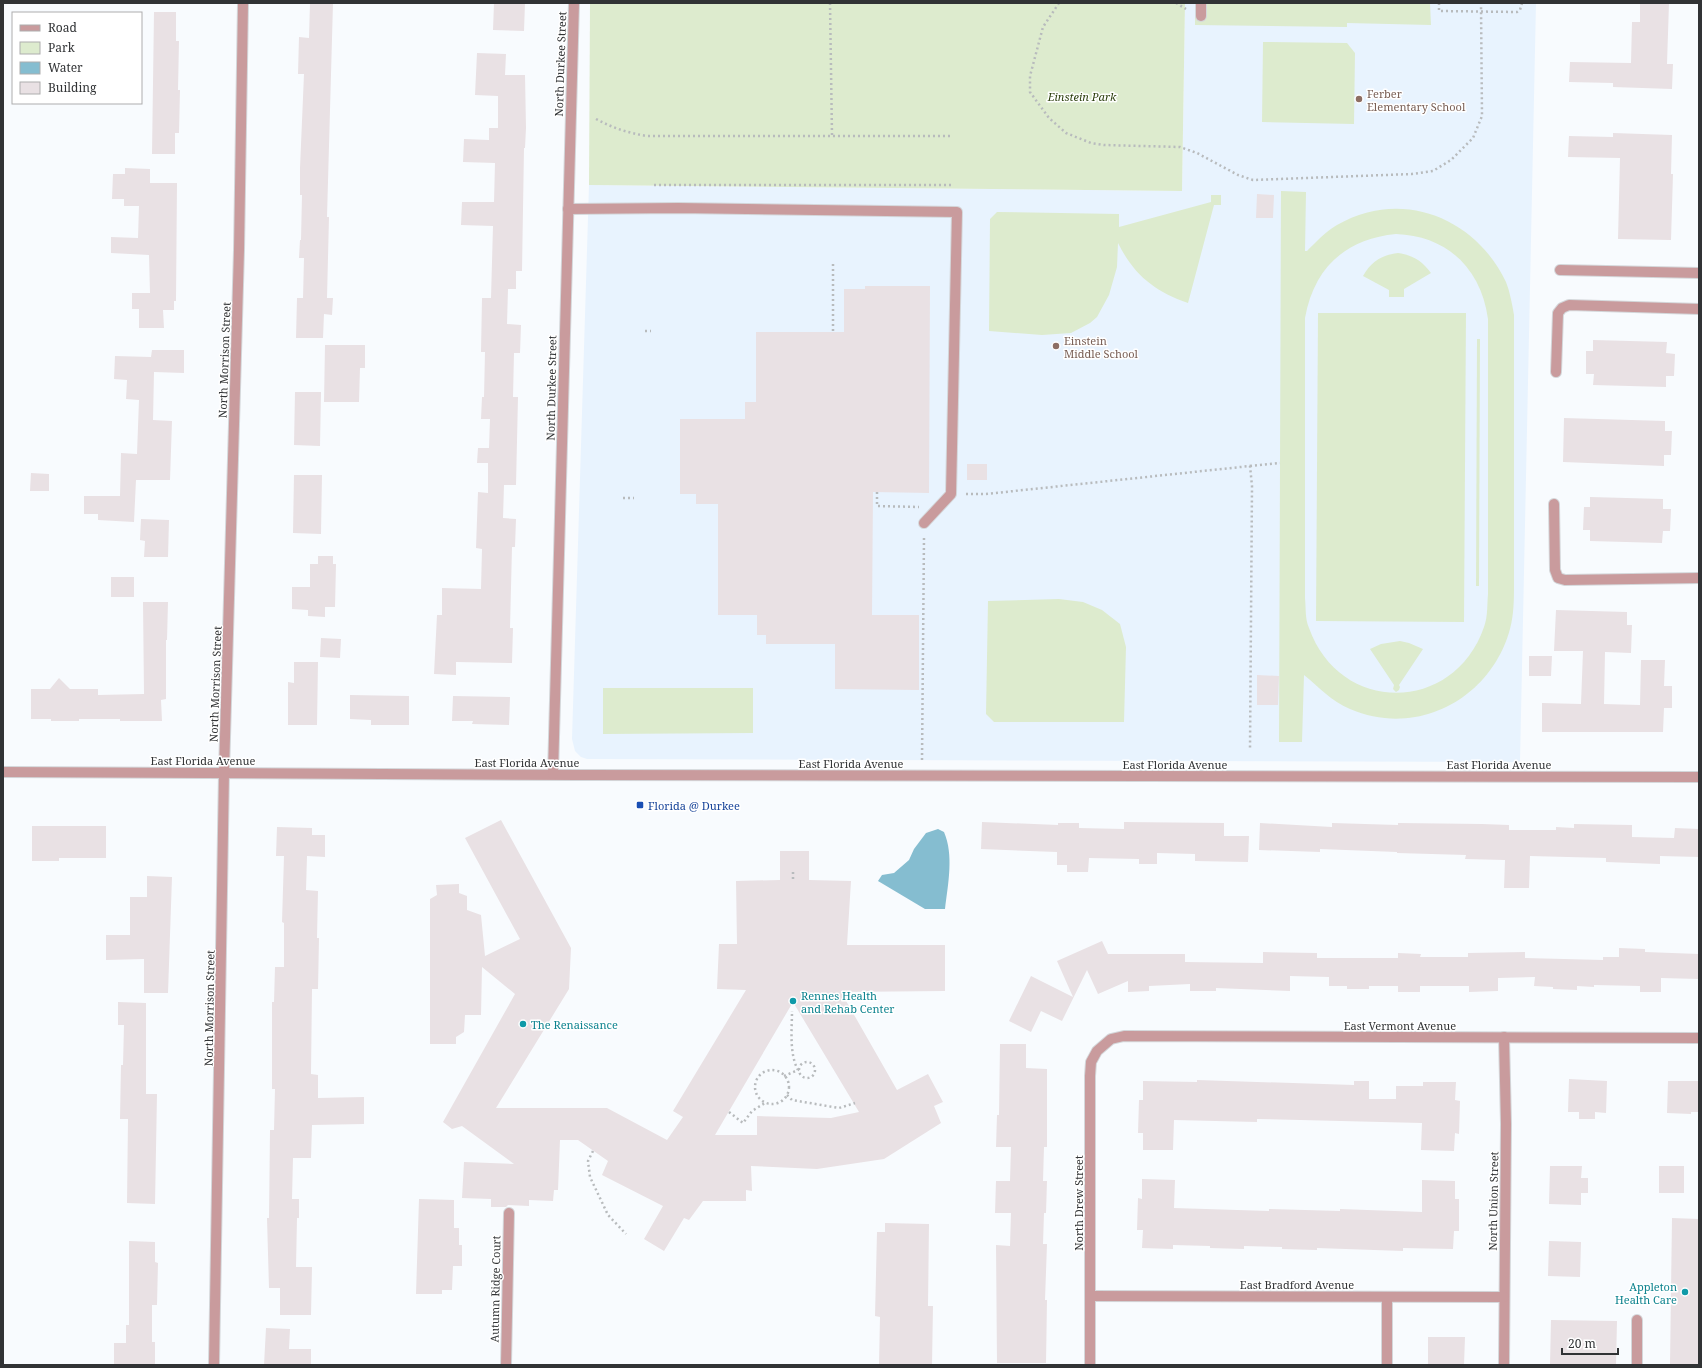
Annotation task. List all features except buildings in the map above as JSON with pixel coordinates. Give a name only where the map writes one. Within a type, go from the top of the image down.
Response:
[{"type":"street","name":"North Morrison Street","points":[[214,1365],[224,772],[239,242],[243,3]]},
{"type":"street","name":"North Durkee Street","points":[[553,774],[574,3]]},
{"type":"street","points":[[1201,3],[1201,16]]},
{"type":"street","points":[[568,209],[678,208],[957,212],[951,494],[924,523]]},
{"type":"street","points":[[1560,270],[1699,273]]},
{"type":"street","points":[[1556,372],[1558,313],[1562,308],[1569,305],[1699,309]]},
{"type":"street","points":[[1554,504],[1555,570],[1558,578],[1565,580],[1699,578]]},
{"type":"street","name":"East Florida Avenue","points":[[3,772],[1699,777]]},
{"type":"street","name":"East Vermont Avenue","points":[[1104,1044],[1124,1036],[1699,1038]]},
{"type":"street","name":"North Union Street","points":[[1504,1037],[1506,1124],[1504,1365]]},
{"type":"street","name":"North Drew Street","points":[[1090,1365],[1090,1076],[1091,1062],[1097,1051],[1104,1044]]},
{"type":"street","name":"Autumn Ridge Court","points":[[506,1365],[509,1213]]},
{"type":"street","name":"East Bradford Avenue","points":[[1090,1296],[1504,1297]]},
{"type":"street","points":[[1387,1297],[1387,1365]]},
{"type":"street","points":[[1637,1320],[1637,1365]]},
{"type":"path","points":[[830,3],[832,135]]},
{"type":"path","points":[[1059,3],[1043,27],[1030,76],[1030,92],[1049,118],[1066,133],[1091,143],[1104,145],[1180,147],[1197,153],[1238,176],[1253,180],[1412,174],[1433,171],[1451,160],[1473,138],[1482,116],[1481,5]]},
{"type":"path","points":[[1438,3],[1439,11],[1481,12],[1517,12],[1520,10],[1522,3]]},
{"type":"path","points":[[596,119],[631,134],[647,136],[952,136]]},
{"type":"path","points":[[654,185],[951,185]]},
{"type":"path","points":[[833,264],[833,332]]},
{"type":"path","points":[[645,331],[651,331]]},
{"type":"path","points":[[951,494],[986,494],[1280,463]]},
{"type":"path","points":[[1250,466],[1252,486],[1250,749]]},
{"type":"path","points":[[877,492],[877,506],[939,507]]},
{"type":"path","points":[[623,498],[634,498]]},
{"type":"path","points":[[922,760],[924,523]]},
{"type":"path","points":[[793,872],[793,880]]},
{"type":"path","points":[[784,1076],[798,1070],[802,1063],[808,1062],[815,1069],[814,1075],[807,1079],[802,1077],[798,1070],[795,1064],[792,1038],[792,1011]]},
{"type":"path","points":[[772,1070],[778,1072],[784,1076],[789,1084],[786,1095],[780,1102],[775,1104],[765,1102],[757,1095],[756,1083],[758,1078],[767,1071],[772,1070]]},
{"type":"path","points":[[786,1095],[792,1100],[839,1108],[855,1104]]},
{"type":"path","points":[[729,1112],[743,1123],[752,1111],[765,1102]]},
{"type":"path","points":[[593,1151],[588,1161],[590,1176],[608,1215],[626,1234]]},
{"type":"shaded area","name":"Einstein Middle School","points":[[1185,3],[1536,3],[1520,762],[587,759],[581,757],[575,751],[572,739],[589,185],[1182,191]]},
{"type":"green space","name":"Einstein Park","points":[[590,3],[1185,3],[1182,191],[589,185]]},
{"type":"green space","points":[[1195,3],[1430,3],[1431,25],[1347,23],[1347,27],[1195,25]]},
{"type":"green space","points":[[1263,42],[1347,43],[1355,53],[1354,124],[1262,122]]},
{"type":"green space","points":[[1281,191],[1306,192],[1305,251],[1307,251],[1321,237],[1337,225],[1361,214],[1386,209],[1410,210],[1434,215],[1456,226],[1476,240],[1492,259],[1506,282],[1514,315],[1514,606],[1510,629],[1500,654],[1486,675],[1469,693],[1448,706],[1425,715],[1401,719],[1375,717],[1343,706],[1331,698],[1304,675],[1302,742],[1279,742]],"holes":[[[1396,234],[1414,236],[1431,241],[1446,248],[1469,270],[1478,284],[1488,319],[1488,594],[1487,615],[1484,627],[1469,656],[1448,676],[1424,688],[1397,693],[1370,689],[1345,677],[1324,657],[1307,621],[1305,598],[1305,318],[1309,300],[1316,284],[1324,271],[1335,259],[1347,250],[1362,242],[1378,237]]]},
{"type":"green space","points":[[1211,195],[1221,195],[1221,205],[1214,205],[1188,303],[1165,293],[1146,280],[1131,264],[1118,243],[1117,267],[1109,295],[1097,317],[1090,323],[1071,333],[1042,335],[989,331],[990,219],[997,212],[1119,214],[1119,227],[1211,202]]},
{"type":"green space","points":[[1398,253],[1417,259],[1431,273],[1404,289],[1404,297],[1389,297],[1389,290],[1363,276],[1369,267],[1377,260],[1386,255]]},
{"type":"green space","points":[[1318,313],[1466,313],[1464,622],[1316,621]]},
{"type":"green space","points":[[1477,339],[1480,339],[1479,586],[1476,586]]},
{"type":"green space","points":[[1059,599],[1083,602],[1102,610],[1120,624],[1126,647],[1124,722],[994,722],[986,714],[988,601]]},
{"type":"green space","points":[[1400,641],[1423,649],[1399,685],[1399,690],[1396,692],[1393,689],[1394,685],[1370,649],[1381,644]]},
{"type":"green space","points":[[603,688],[753,688],[753,733],[603,734]]},
{"type":"water","points":[[938,829],[944,832],[950,860],[945,909],[925,909],[878,881],[882,875],[894,873],[909,860],[914,849],[926,833]]},
{"type":"place","name":"Ferber Elementary School","points":[[1359,99]]},
{"type":"place","name":"Einstein Middle School","points":[[1056,346]]},
{"type":"place","name":"Florida @ Durkee","points":[[640,805]]},
{"type":"place","name":"Rennes Health and Rehab Center","points":[[793,1001]]},
{"type":"place","name":"The Renaissance","points":[[523,1024]]},
{"type":"place","name":"Appleton Health Care","points":[[1685,1292]]}]
